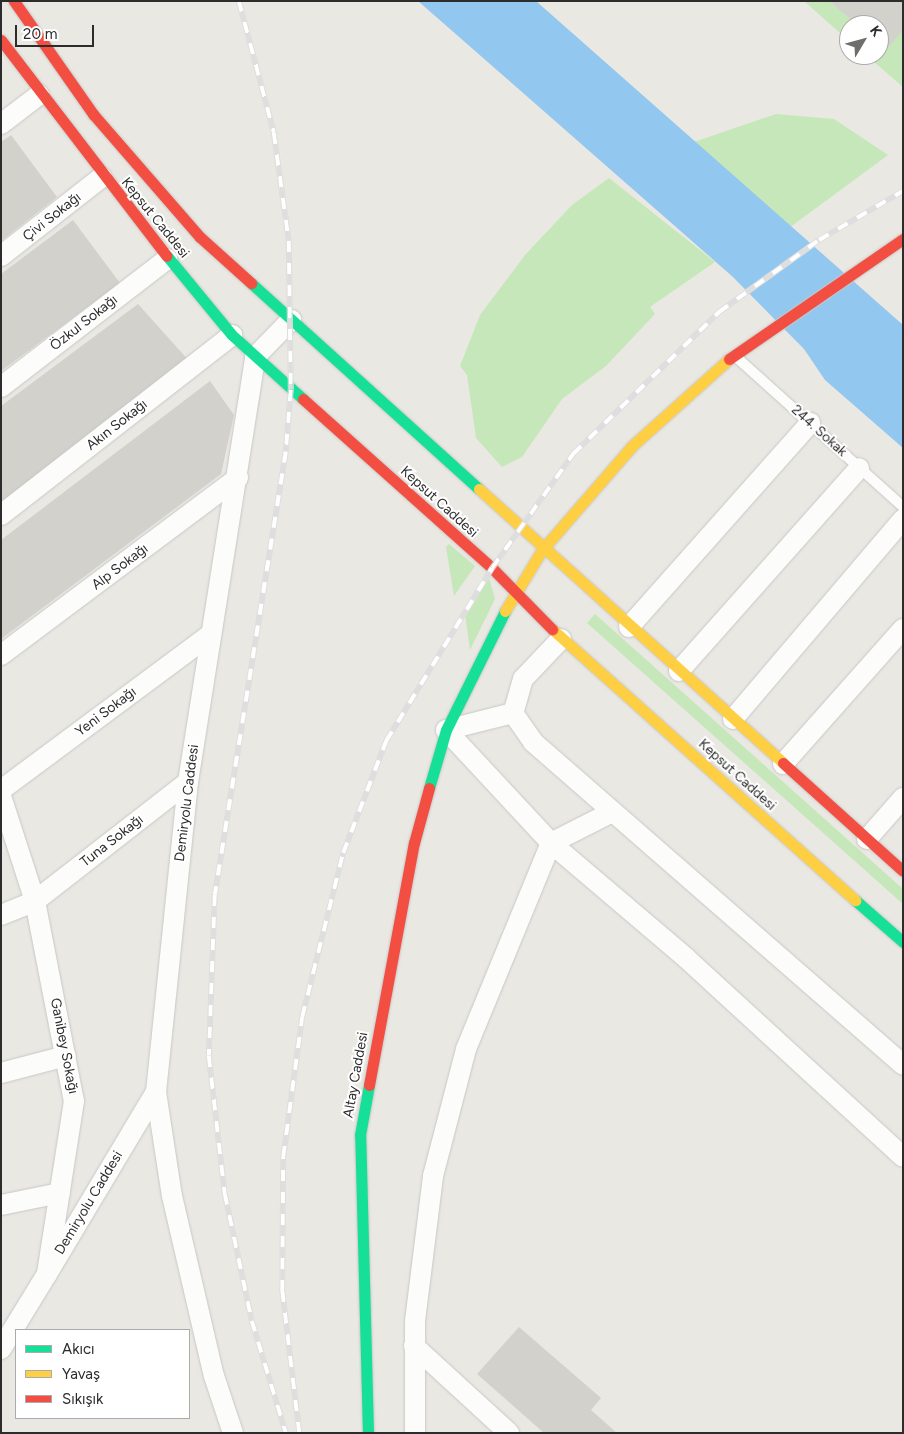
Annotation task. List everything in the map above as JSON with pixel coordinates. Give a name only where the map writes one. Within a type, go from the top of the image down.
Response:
[{"type":"main road","name":"Kepsut Caddesi","points":[[14,1],[99,121],[200,237],[542,550],[903,871]]},
{"type":"main road","name":"Kepsut Caddesi","points":[[1,40],[39,95],[102,177],[232,335],[514,592],[561,639],[903,942]]},
{"type":"main road","name":"Altay Caddesi","points":[[368,1433],[360,1135],[414,843],[446,730],[514,592],[542,550],[632,446],[734,355],[880,251],[903,239]]},
{"type":"street","points":[[1,124],[39,95]]},
{"type":"street","name":"Çivi Sokağı","points":[[1,256],[102,177]]},
{"type":"street","name":"Özkul Sokağı","points":[[1,387],[167,258]]},
{"type":"street","points":[[255,357],[291,320]]},
{"type":"street","name":"Akın Sokağı","points":[[1,515],[232,335]]},
{"type":"street","name":"Demiryolu Caddesi","points":[[47,1274],[156,1092],[188,782],[238,478],[255,357]]},
{"type":"street","points":[[629,627],[810,423]]},
{"type":"street","points":[[679,671],[860,468]]},
{"type":"street","name":"Alp Sokağı","points":[[1,655],[238,478]]},
{"type":"street","points":[[733,719],[903,519]]},
{"type":"street","points":[[783,764],[903,629]]},
{"type":"street","name":"Yeni Sokağı","points":[[1,790],[211,634]]},
{"type":"street","points":[[561,639],[522,679],[513,713],[532,742],[903,1065]]},
{"type":"street","points":[[513,713],[446,730],[551,843],[686,958],[903,1157]]},
{"type":"street","name":"Tuna Sokağı","points":[[1,915],[35,901],[188,782]]},
{"type":"street","name":"Ganibey Sokağı","points":[[1,796],[6,822],[35,901],[74,1101],[47,1274],[1,1349]]},
{"type":"street","points":[[867,839],[903,798]]},
{"type":"street","points":[[415,1433],[414,1346],[433,1176],[466,1049],[551,843],[612,812]]},
{"type":"street","points":[[1,1073],[66,1056]]},
{"type":"street","points":[[156,1092],[172,1196],[214,1376],[233,1433]]},
{"type":"street","points":[[1,1205],[60,1193]]},
{"type":"street","points":[[414,1346],[509,1433]]},
{"type":"lane","name":"244. Sokak","points":[[734,355],[903,507]]},
{"type":"green space","points":[[804,1],[903,1],[903,87],[878,65],[889,65],[889,15],[839,15],[839,32]]},
{"type":"green space","points":[[776,114],[834,119],[888,155],[789,228],[694,142]]},
{"type":"green space","points":[[609,178],[715,262],[650,307],[655,314],[606,366],[562,399],[522,457],[502,467],[476,438],[467,375],[460,366],[480,315],[525,255],[572,205]]},
{"type":"green space","points":[[449,544],[475,566],[454,596],[446,547]]},
{"type":"green space","points":[[489,578],[495,599],[470,650],[465,614]]},
{"type":"green space","points":[[595,614],[903,889],[903,904],[587,623]]},
{"type":"water","points":[[418,1],[536,1],[903,325],[903,448],[825,380],[804,349],[733,277]]},
{"type":"building","points":[[829,1],[903,1],[903,30],[889,47],[889,15],[846,15]]},
{"type":"building","points":[[11,135],[57,197],[1,241],[1,142]]},
{"type":"building","points":[[73,220],[120,283],[1,371],[1,274]]},
{"type":"building","points":[[138,304],[191,363],[1,504],[1,406]]},
{"type":"building","points":[[210,381],[234,415],[221,474],[1,639],[1,540]]},
{"type":"building","points":[[519,1327],[601,1398],[591,1410],[617,1433],[544,1433],[477,1374]]},
{"type":"railway","points":[[239,1],[274,133],[289,241],[291,390],[286,452],[215,895],[209,1056],[225,1194],[252,1321],[286,1433]]},
{"type":"railway","points":[[299,1433],[282,1291],[283,1157],[302,1017],[343,853],[386,741],[492,568],[573,454],[719,312],[819,240],[903,191]]},
{"type":"traffic: fast","points":[[167,256],[232,335],[303,399]]},
{"type":"traffic: fast","points":[[251,283],[479,489]]},
{"type":"traffic: fast","points":[[429,788],[446,730],[505,611]]},
{"type":"traffic: fast","points":[[855,900],[903,942]]},
{"type":"traffic: fast","points":[[368,1433],[360,1135],[369,1085]]},
{"type":"traffic: slow","points":[[505,611],[542,550],[632,446],[729,359]]},
{"type":"traffic: slow","points":[[479,489],[783,763]]},
{"type":"traffic: slow","points":[[552,629],[855,900]]},
{"type":"traffic: jam","points":[[14,1],[93,114],[200,237],[251,283]]},
{"type":"traffic: jam","points":[[1,40],[167,256]]},
{"type":"traffic: jam","points":[[729,359],[903,239]]},
{"type":"traffic: jam","points":[[303,399],[492,568],[552,629]]},
{"type":"traffic: jam","points":[[783,763],[903,871]]},
{"type":"traffic: jam","points":[[369,1085],[414,843],[429,788]]}]
